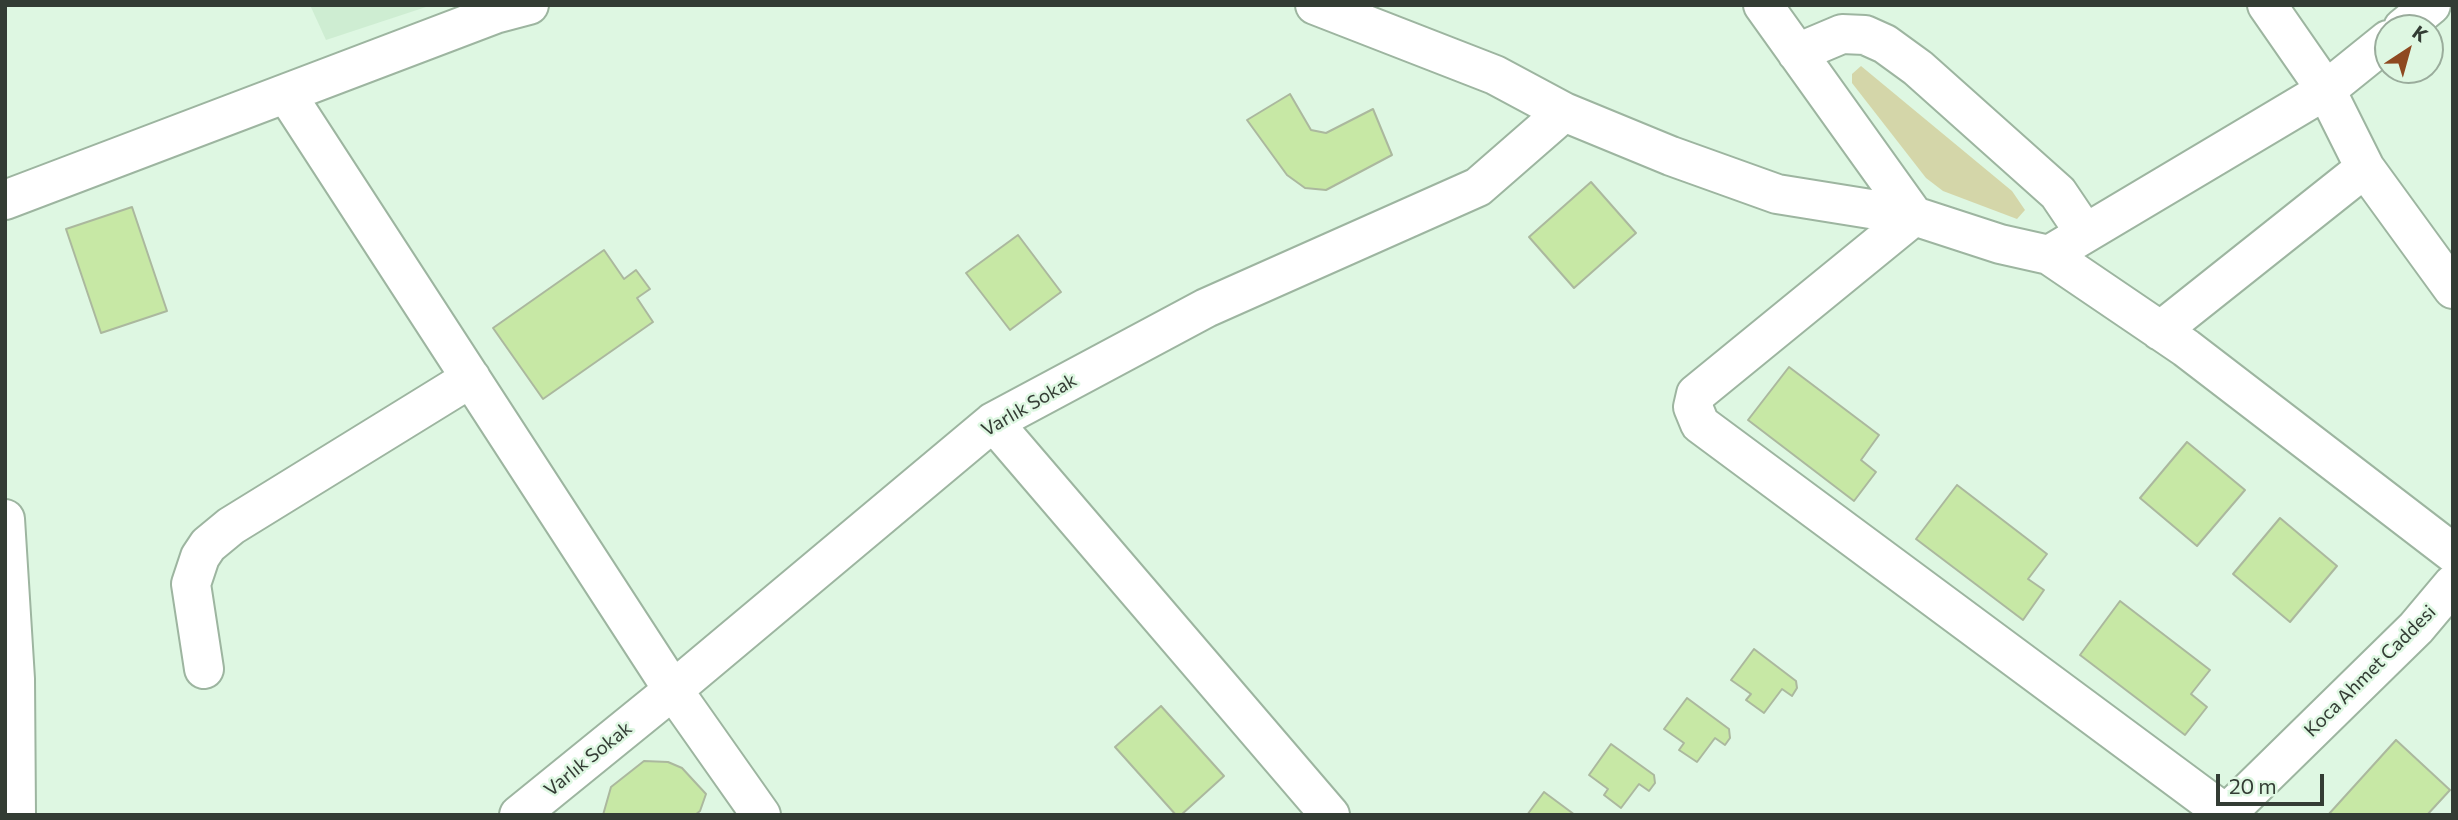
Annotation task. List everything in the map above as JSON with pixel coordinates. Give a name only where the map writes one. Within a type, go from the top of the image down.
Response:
[{"type":"street","points":[[5,200],[495,14],[529,5]]},
{"type":"street","points":[[1315,5],[1496,75],[1564,112],[1671,156],[1777,194],[1914,216],[2000,244],[2049,255],[2160,331],[2453,553]]},
{"type":"street","points":[[1763,5],[1914,216]]},
{"type":"street","points":[[2267,5],[2326,90],[2365,168],[2453,289]]},
{"type":"street","points":[[1797,53],[1842,34],[1865,35],[1885,44],[1918,68],[2058,193],[2085,233]]},
{"type":"street","points":[[2049,255],[2326,90],[2374,51]]},
{"type":"street","points":[[287,95],[673,690],[761,815]]},
{"type":"street","name":"Varlık Sokak","points":[[519,815],[993,422],[1206,308],[1478,187],[1564,112]]},
{"type":"street","points":[[2160,331],[2365,168]]},
{"type":"street","points":[[1914,216],[1696,394],[1693,407],[1700,424],[2225,814]]},
{"type":"street","points":[[204,669],[191,584],[200,557],[208,545],[231,526],[471,378]]},
{"type":"street","points":[[993,422],[1330,815]]},
{"type":"street","points":[[5,519],[15,679],[16,815]]},
{"type":"street","name":"Koca Ahmet Caddesi","points":[[2225,814],[2416,628],[2453,583]]},
{"type":"shaded area","points":[[310,5],[432,5],[326,40]]},
{"type":"shaded area","points":[[1861,66],[2012,191],[2025,210],[2017,219],[1943,191],[1926,178],[1852,83],[1852,74]]},
{"type":"building","points":[[1290,94],[1311,130],[1326,133],[1373,109],[1392,155],[1326,190],[1305,188],[1287,175],[1247,120]]},
{"type":"building","points":[[1591,182],[1636,233],[1574,288],[1529,237]]},
{"type":"building","points":[[132,207],[167,311],[101,333],[66,229]]},
{"type":"building","points":[[1018,235],[1061,292],[1010,330],[966,273]]},
{"type":"building","points":[[604,250],[624,279],[636,270],[650,289],[637,298],[653,322],[543,399],[493,328]]},
{"type":"building","points":[[1789,367],[1879,435],[1861,460],[1876,472],[1854,501],[1748,420]]},
{"type":"building","points":[[2187,442],[2245,490],[2197,546],[2140,498]]},
{"type":"building","points":[[1957,485],[2047,554],[2028,579],[2044,590],[2023,620],[1916,539]]},
{"type":"building","points":[[2280,518],[2337,566],[2290,622],[2233,574]]},
{"type":"building","points":[[2120,601],[2210,670],[2191,694],[2207,707],[2185,735],[2080,655]]},
{"type":"building","points":[[1754,649],[1796,681],[1797,688],[1792,696],[1782,689],[1764,713],[1746,700],[1751,694],[1731,680]]},
{"type":"building","points":[[1687,698],[1729,729],[1730,738],[1725,745],[1715,738],[1697,762],[1679,750],[1684,743],[1664,729]]},
{"type":"building","points":[[1161,706],[1224,776],[1181,815],[1176,815],[1115,747]]},
{"type":"building","points":[[2396,740],[2450,790],[2427,815],[2328,815]]},
{"type":"building","points":[[1611,744],[1654,775],[1655,783],[1649,791],[1639,784],[1621,808],[1604,795],[1608,789],[1589,775]]},
{"type":"building","points":[[644,761],[668,762],[682,768],[706,794],[700,811],[695,815],[603,815],[611,787]]},
{"type":"building","points":[[1544,792],[1575,815],[1527,815]]}]
